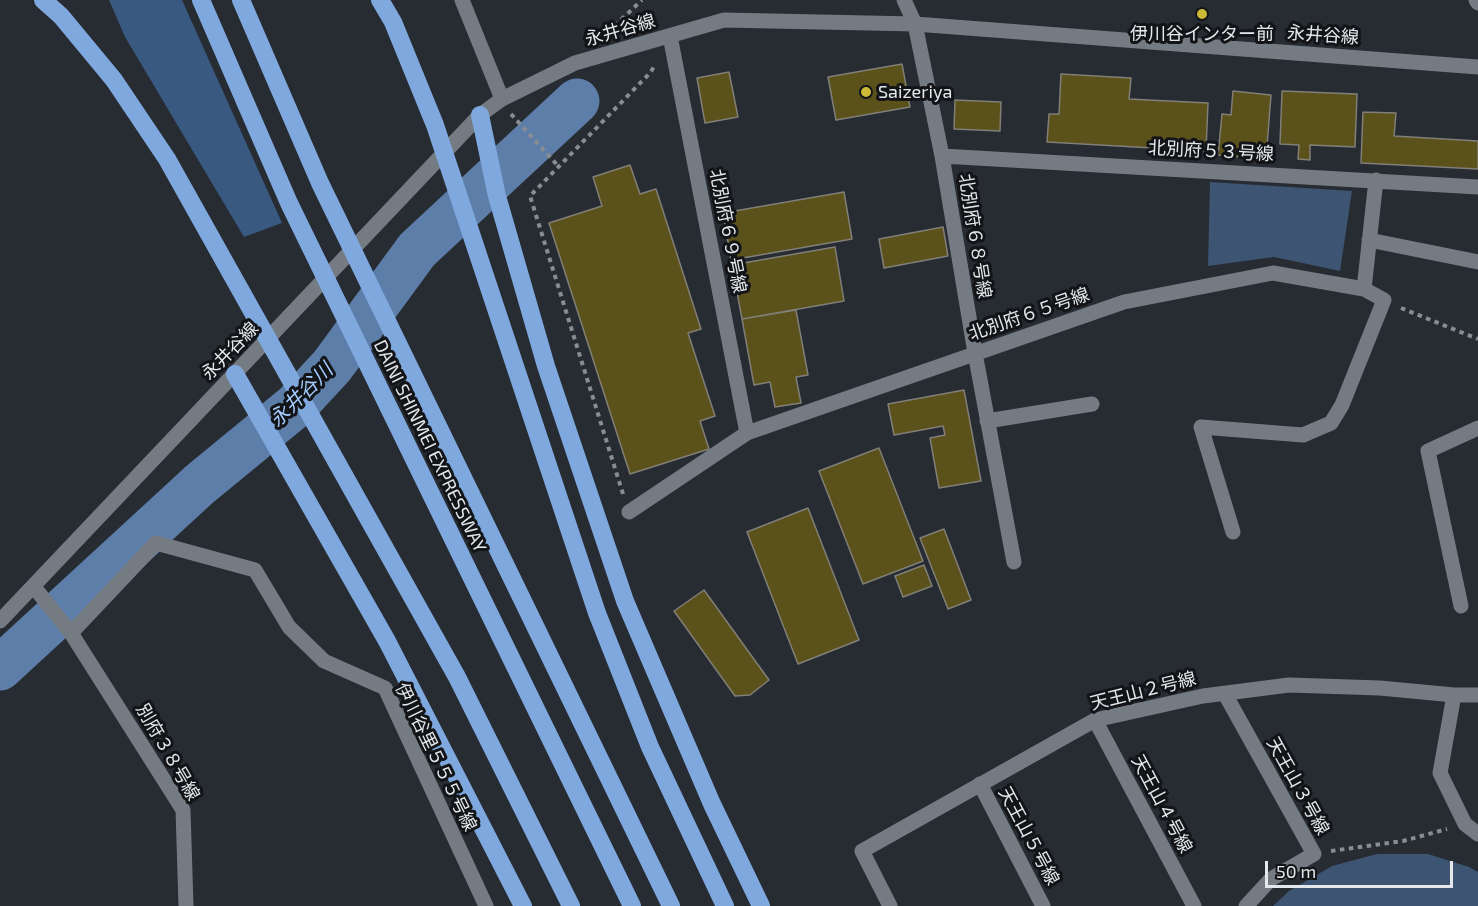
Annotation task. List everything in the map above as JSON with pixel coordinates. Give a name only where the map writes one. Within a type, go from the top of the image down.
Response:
[{"type":"highway","points":[[43,0],[61,16],[114,80],[167,159],[457,677],[571,906]]},
{"type":"highway","name":"DAINI SHINMEI EXPRESSWAY","points":[[201,0],[289,203],[632,906]]},
{"type":"highway","name":"DAINI SHINMEI EXPRESSWAY","points":[[241,0],[320,183],[671,906]]},
{"type":"highway","points":[[380,0],[393,22],[435,125],[597,613],[650,747],[725,906]]},
{"type":"highway","points":[[480,114],[497,196],[546,366],[625,601],[712,804],[760,906]]},
{"type":"highway","points":[[235,374],[387,641],[523,906]]},
{"type":"street","points":[[462,0],[502,99]]},
{"type":"street","name":"北別府６８号線","points":[[904,0],[915,24],[942,156],[987,421],[1014,562]]},
{"type":"street","name":"永井谷線","points":[[0,621],[480,114],[502,99],[575,63],[724,20],[915,24],[1478,67]]},
{"type":"street","name":"北別府６９号線","points":[[670,36],[747,433]]},
{"type":"street","name":"北別府５３号線","points":[[942,156],[1478,187]]},
{"type":"street","points":[[1364,289],[1376,180]]},
{"type":"street","points":[[1369,240],[1478,262]]},
{"type":"street","name":"北別府６５号線","points":[[629,512],[747,433],[1124,302],[1273,273],[1364,289],[1384,300]]},
{"type":"street","points":[[1233,532],[1201,428],[1303,435],[1331,423],[1342,405],[1384,300]]},
{"type":"street","points":[[987,421],[1092,404]]},
{"type":"street","points":[[1461,606],[1428,451],[1478,428]]},
{"type":"street","name":"伊川谷里５５５号線","points":[[71,633],[156,543],[255,570],[290,627],[324,661],[385,688],[486,906]]},
{"type":"street","points":[[33,587],[71,633]]},
{"type":"street","name":"別府３８号線","points":[[71,633],[183,810],[186,906]]},
{"type":"street","name":"天王山２号線","points":[[890,906],[862,851],[1095,720],[1203,696],[1289,685],[1380,687],[1454,695],[1478,695]]},
{"type":"street","name":"天王山３号線","points":[[1224,694],[1314,854],[1271,879],[1246,906]]},
{"type":"street","points":[[1454,695],[1440,773],[1465,824],[1478,834]]},
{"type":"street","name":"天王山４号線","points":[[1095,720],[1194,906]]},
{"type":"street","name":"天王山５号線","points":[[980,784],[1043,906]]},
{"type":"path","points":[[629,512],[530,196],[650,73],[670,36]]},
{"type":"path","points":[[502,99],[517,123],[559,167]]},
{"type":"path","points":[[1384,300],[1478,339]]},
{"type":"path","points":[[1314,854],[1403,841],[1465,824]]},
{"type":"shaded area","points":[[109,0],[182,0],[282,223],[244,237],[125,37]]},
{"type":"shaded area","points":[[1210,182],[1352,191],[1340,271],[1274,257],[1208,266]]},
{"type":"shaded area","points":[[1377,854],[1428,854],[1469,867],[1478,872],[1478,906],[1273,906],[1289,891],[1332,866]]},
{"type":"building","points":[[902,64],[910,107],[836,120],[828,77]]},
{"type":"building","points":[[729,72],[738,117],[705,123],[697,78]]},
{"type":"building","points":[[1061,74],[1131,78],[1129,99],[1208,103],[1206,151],[1047,142],[1049,114],[1059,114]]},
{"type":"building","points":[[1233,91],[1271,95],[1266,159],[1218,155],[1222,114],[1231,115]]},
{"type":"building","points":[[1282,91],[1357,94],[1355,147],[1310,145],[1310,160],[1298,159],[1299,145],[1280,144]]},
{"type":"building","points":[[955,100],[1001,102],[1000,131],[954,129]]},
{"type":"building","points":[[1363,112],[1396,113],[1394,136],[1478,141],[1478,169],[1361,163]]},
{"type":"building","points":[[630,165],[640,194],[656,189],[701,329],[688,333],[715,416],[700,421],[709,449],[630,474],[549,223],[602,206],[593,177]]},
{"type":"building","points":[[844,192],[852,239],[731,260],[723,213]]},
{"type":"building","points":[[943,227],[948,256],[884,268],[879,239]]},
{"type":"building","points":[[835,247],[844,301],[742,319],[732,265]]},
{"type":"building","points":[[796,310],[808,375],[796,377],[801,403],[775,407],[770,382],[754,385],[742,319]]},
{"type":"building","points":[[964,390],[981,481],[939,488],[930,438],[945,435],[943,426],[894,435],[888,404]]},
{"type":"building","points":[[879,448],[923,561],[863,584],[819,471]]},
{"type":"building","points":[[808,508],[859,640],[798,664],[747,532]]},
{"type":"building","points":[[944,529],[971,600],[948,609],[920,538]]},
{"type":"building","points":[[924,565],[932,586],[903,597],[895,576]]},
{"type":"building","points":[[704,590],[769,680],[750,695],[735,696],[674,611]]},
{"type":"waterway","name":"永井谷川","points":[[0,668],[200,484],[295,406],[332,366],[417,250],[577,101]]},
{"type":"place","name":"伊川谷インター前","points":[[1202,14]]},
{"type":"place","name":"Saizeriya","points":[[866,92]]}]
